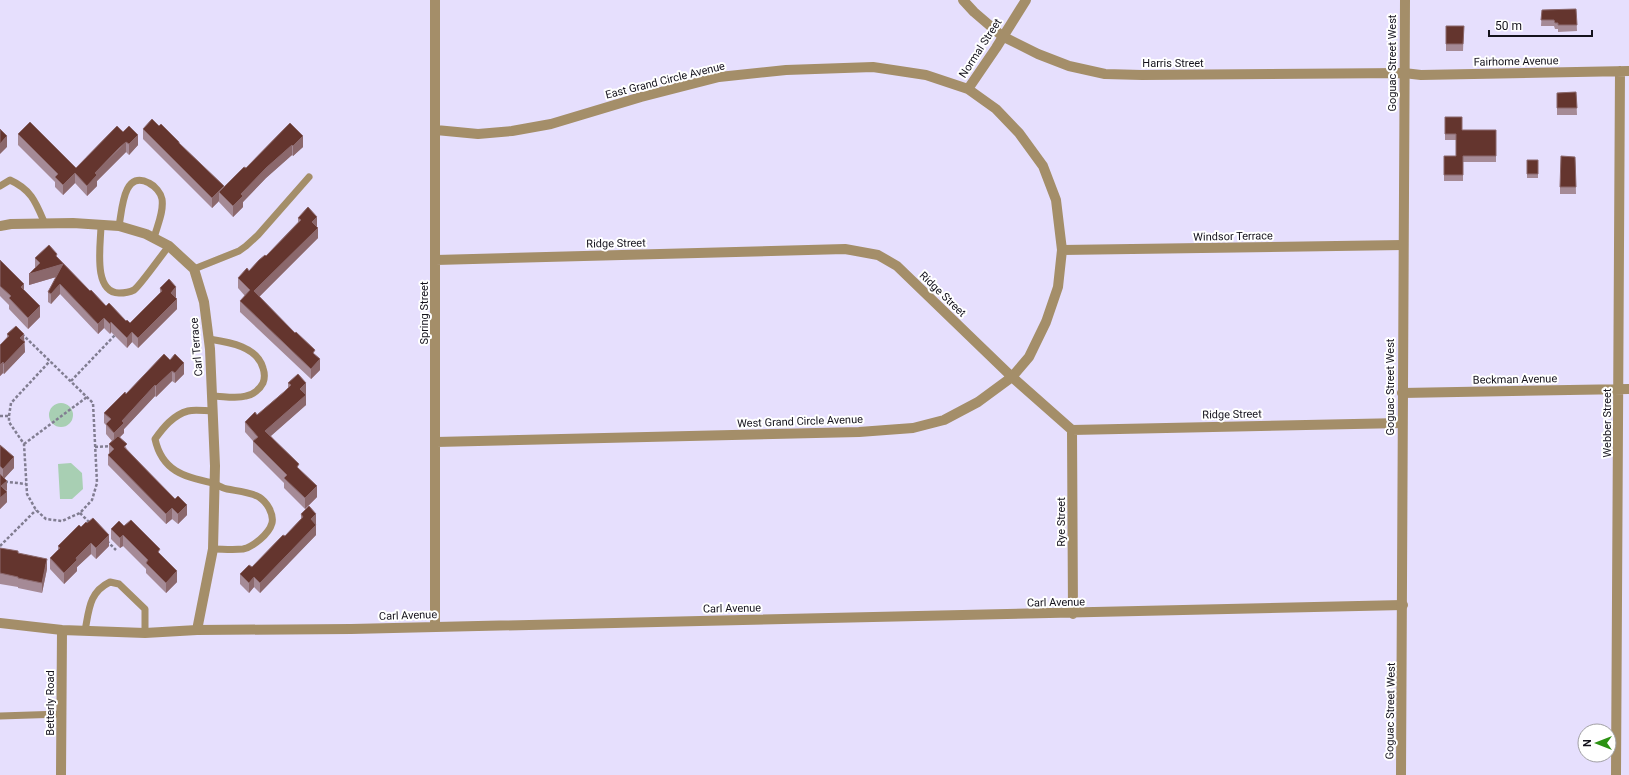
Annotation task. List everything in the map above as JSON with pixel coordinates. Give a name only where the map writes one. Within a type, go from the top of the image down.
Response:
[{"type":"street","name":"Spring Street","points":[[435,0],[435,626]]},
{"type":"street","name":"Harris Street","points":[[962,0],[1002,36],[1038,54],[1069,66],[1106,74],[1404,73]]},
{"type":"street","name":"Normal Street","points":[[968,89],[1026,0]]},
{"type":"street","name":"Goguac Street West","points":[[1401,775],[1405,0]]},
{"type":"street","name":"East Grand Circle Avenue","points":[[436,130],[478,134],[512,131],[550,124],[641,97],[719,77],[786,70],[873,67],[926,74],[968,89],[996,109],[1019,133],[1043,166],[1056,200],[1062,250]]},
{"type":"street","name":"Fairhome Avenue","points":[[1404,73],[1421,75],[1624,71]]},
{"type":"street","name":"Webber Street","points":[[1616,775],[1624,389],[1624,71]]},
{"type":"street","points":[[0,226],[11,224],[45,224],[119,226],[154,238],[168,246],[194,269]]},
{"type":"street","name":"Windsor Terrace","points":[[1062,250],[1403,246]]},
{"type":"street","name":"Ridge Street","points":[[436,260],[844,249],[878,256],[897,266],[1012,376],[1072,430],[1402,423]]},
{"type":"street","name":"West Grand Circle Avenue","points":[[436,442],[843,432],[912,428],[944,420],[978,402],[1012,376],[1029,356],[1046,322],[1058,287],[1062,250]]},
{"type":"street","name":"Carl Terrace","points":[[194,269],[204,302],[209,339],[216,466],[212,549],[198,630]]},
{"type":"street","name":"Beckman Avenue","points":[[1402,393],[1624,389]]},
{"type":"street","name":"Rye Street","points":[[1072,430],[1073,614]]},
{"type":"street","name":"Carl Avenue","points":[[0,623],[62,630],[145,633],[198,630],[351,629],[435,626],[1073,614],[1403,605]]},
{"type":"street","name":"Betterly Road","points":[[61,775],[62,630]]},
{"type":"lane","points":[[194,269],[238,251],[246,246],[258,235],[309,177]]},
{"type":"lane","points":[[0,186],[10,180],[20,184],[32,196],[45,224]]},
{"type":"lane","points":[[119,226],[123,198],[128,187],[135,181],[142,180],[151,183],[158,190],[162,199],[161,213],[154,238]]},
{"type":"lane","points":[[101,225],[100,266],[102,280],[107,288],[114,292],[123,293],[135,290],[168,246]]},
{"type":"lane","points":[[209,339],[231,342],[254,354],[262,364],[265,376],[262,384],[255,392],[247,396],[212,396]]},
{"type":"lane","points":[[212,549],[244,549],[256,542],[268,531],[272,523],[272,514],[268,506],[259,497],[224,488],[215,484],[198,481],[180,474],[164,461],[157,451],[155,439],[164,427],[176,417],[189,410],[213,411]]},
{"type":"lane","points":[[85,631],[91,600],[101,586],[110,582],[119,584],[145,609],[145,633]]},
{"type":"lane","points":[[0,716],[62,714]]},
{"type":"path","points":[[18,329],[94,403],[97,483],[92,500],[80,513],[62,521],[46,519],[36,510],[27,494],[24,444],[9,422],[11,403],[50,361]]},
{"type":"path","points":[[71,381],[120,331]]},
{"type":"path","points":[[24,444],[87,397]]},
{"type":"path","points":[[0,416],[9,416]]},
{"type":"path","points":[[95,447],[116,445]]},
{"type":"path","points":[[0,481],[26,484]]},
{"type":"path","points":[[0,546],[36,510]]},
{"type":"path","points":[[80,513],[96,529]]},
{"type":"path","points":[[106,539],[116,550]]},
{"type":"green space","points":[[61,403],[66,404],[72,410],[72,420],[66,426],[61,427],[56,426],[50,420],[49,415],[50,410],[56,404]]},
{"type":"green space","points":[[71,463],[82,473],[83,489],[72,499],[60,499],[58,464]]},
{"type":"building","points":[[1576,9],[1577,25],[1558,25],[1558,23],[1555,23],[1554,20],[1541,20],[1542,10]]},
{"type":"building","points":[[1446,26],[1464,26],[1463,44],[1446,44]]},
{"type":"building","points":[[1576,92],[1577,108],[1557,108],[1557,93]]},
{"type":"building","points":[[1445,117],[1462,117],[1462,130],[1496,130],[1496,156],[1463,156],[1463,175],[1444,175],[1444,156],[1456,156],[1456,134],[1445,134]]},
{"type":"building","points":[[152,119],[159,126],[161,124],[224,186],[212,198],[143,129]]},
{"type":"building","points":[[30,122],[76,168],[117,126],[123,132],[129,126],[138,135],[129,144],[126,142],[119,148],[95,173],[97,175],[87,186],[75,173],[63,185],[55,177],[58,174],[18,134]]},
{"type":"building","points":[[290,123],[303,136],[266,168],[241,194],[243,196],[233,206],[219,192],[244,167],[246,168]]},
{"type":"building","points":[[0,129],[7,136],[0,144]]},
{"type":"building","points":[[1561,156],[1575,157],[1576,187],[1560,187]]},
{"type":"building","points":[[1527,160],[1538,160],[1538,174],[1527,174]]},
{"type":"building","points":[[308,207],[317,217],[312,222],[318,228],[254,291],[295,333],[296,332],[315,350],[313,353],[320,359],[311,369],[240,301],[250,290],[238,278],[247,268],[249,271],[259,260],[265,255],[266,256],[301,220],[298,218]]},
{"type":"building","points":[[49,245],[57,254],[56,256],[90,291],[91,290],[106,306],[109,303],[126,321],[127,320],[130,323],[162,291],[160,288],[169,279],[176,287],[171,293],[177,299],[138,338],[132,332],[127,338],[111,322],[110,324],[104,318],[98,324],[60,284],[51,294],[48,292],[63,264],[29,274],[40,263],[35,258]]},
{"type":"building","points":[[0,260],[24,284],[21,287],[40,306],[28,318],[9,298],[11,296],[0,286]]},
{"type":"building","points":[[16,326],[24,334],[20,338],[25,342],[4,364],[3,362],[0,365],[0,345],[9,336],[7,334]]},
{"type":"building","points":[[164,354],[170,360],[175,354],[184,363],[175,373],[172,371],[156,386],[155,385],[122,421],[124,423],[114,433],[106,424],[111,419],[104,413],[125,392],[126,394]]},
{"type":"building","points":[[298,374],[306,383],[300,389],[306,395],[265,431],[299,464],[297,467],[317,486],[305,498],[284,478],[287,475],[253,441],[258,437],[245,422],[255,412],[257,415],[284,392],[291,385],[288,383]]},
{"type":"building","points":[[118,436],[127,444],[124,447],[175,499],[178,496],[187,505],[178,514],[172,508],[166,514],[108,455],[114,449],[109,444]]},
{"type":"building","points":[[0,445],[14,457],[3,469],[0,466]]},
{"type":"building","points":[[0,474],[7,481],[1,486],[7,492],[0,498]]},
{"type":"building","points":[[309,506],[316,514],[311,519],[316,525],[260,583],[254,577],[249,583],[240,574],[249,565],[252,567],[283,535],[285,536],[303,517],[301,514]]},
{"type":"building","points":[[93,518],[109,535],[96,548],[91,543],[64,573],[50,558],[60,548],[58,546],[79,525],[81,527]]},
{"type":"building","points":[[131,520],[160,549],[158,552],[177,571],[166,583],[146,563],[148,560],[123,535],[120,538],[111,529],[119,521],[124,526]]},
{"type":"building","points":[[0,548],[47,559],[42,583],[0,573]]}]
